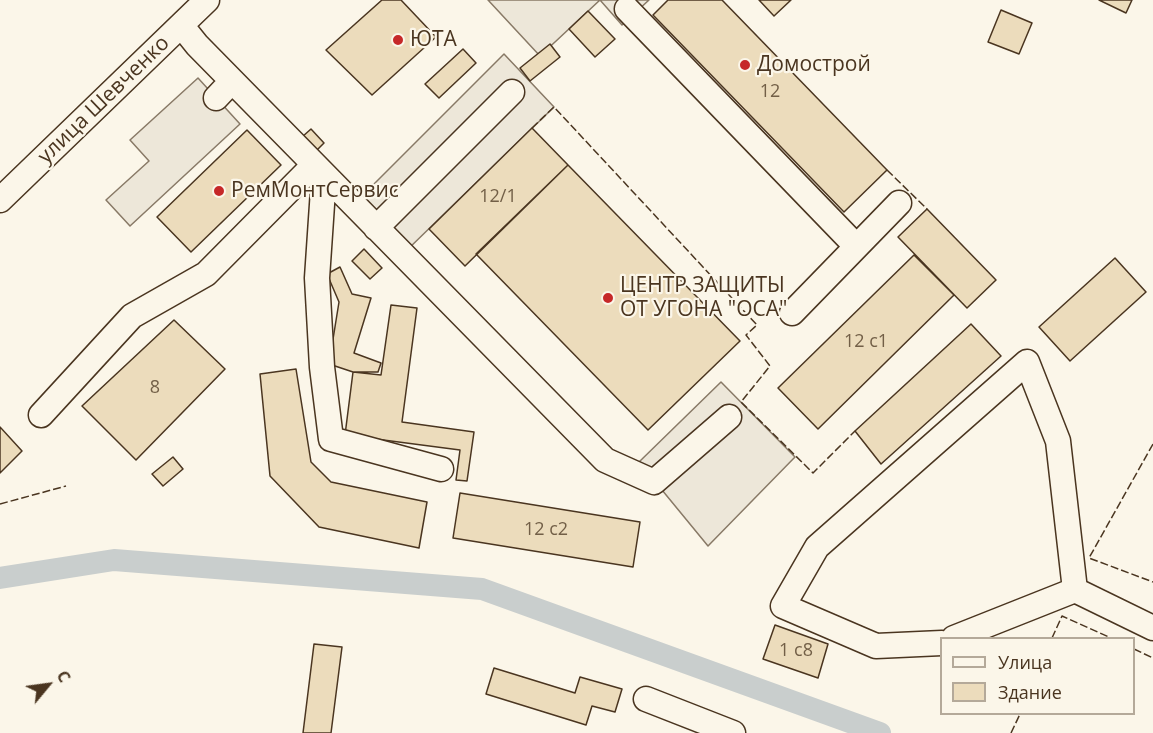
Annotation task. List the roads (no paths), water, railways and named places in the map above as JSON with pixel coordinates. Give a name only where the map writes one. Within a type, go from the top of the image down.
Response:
[{"type":"street","name":"улица Шевченко","points":[[0,200],[207,0]]},
{"type":"street","points":[[627,3],[856,246]]},
{"type":"street","points":[[181,26],[224,90],[319,170],[605,460],[654,482],[729,417]]},
{"type":"street","points":[[376,228],[512,93]]},
{"type":"street","points":[[41,415],[132,316],[206,274],[319,170]]},
{"type":"street","points":[[319,170],[318,278],[322,367],[331,439],[441,470]]},
{"type":"street","points":[[792,313],[899,203]]},
{"type":"street","points":[[940,644],[876,646],[783,606],[817,547],[1027,362],[1058,441],[1075,590]]},
{"type":"street","points":[[959,637],[1075,590],[1153,628]]},
{"type":"street","points":[[646,699],[733,733]]},
{"type":"waterway","points":[[0,578],[114,560],[482,589],[880,733]]},
{"type":"place","name":"ЮТА","points":[[398,40]]},
{"type":"place","name":"Домострой","points":[[745,65]]},
{"type":"place","name":"РемМонтСервис","points":[[219,191]]},
{"type":"place","name":"ЦЕНТР ЗАЩИТЫ ОТ УГОНА \"ОСА\"","points":[[608,298]]}]
